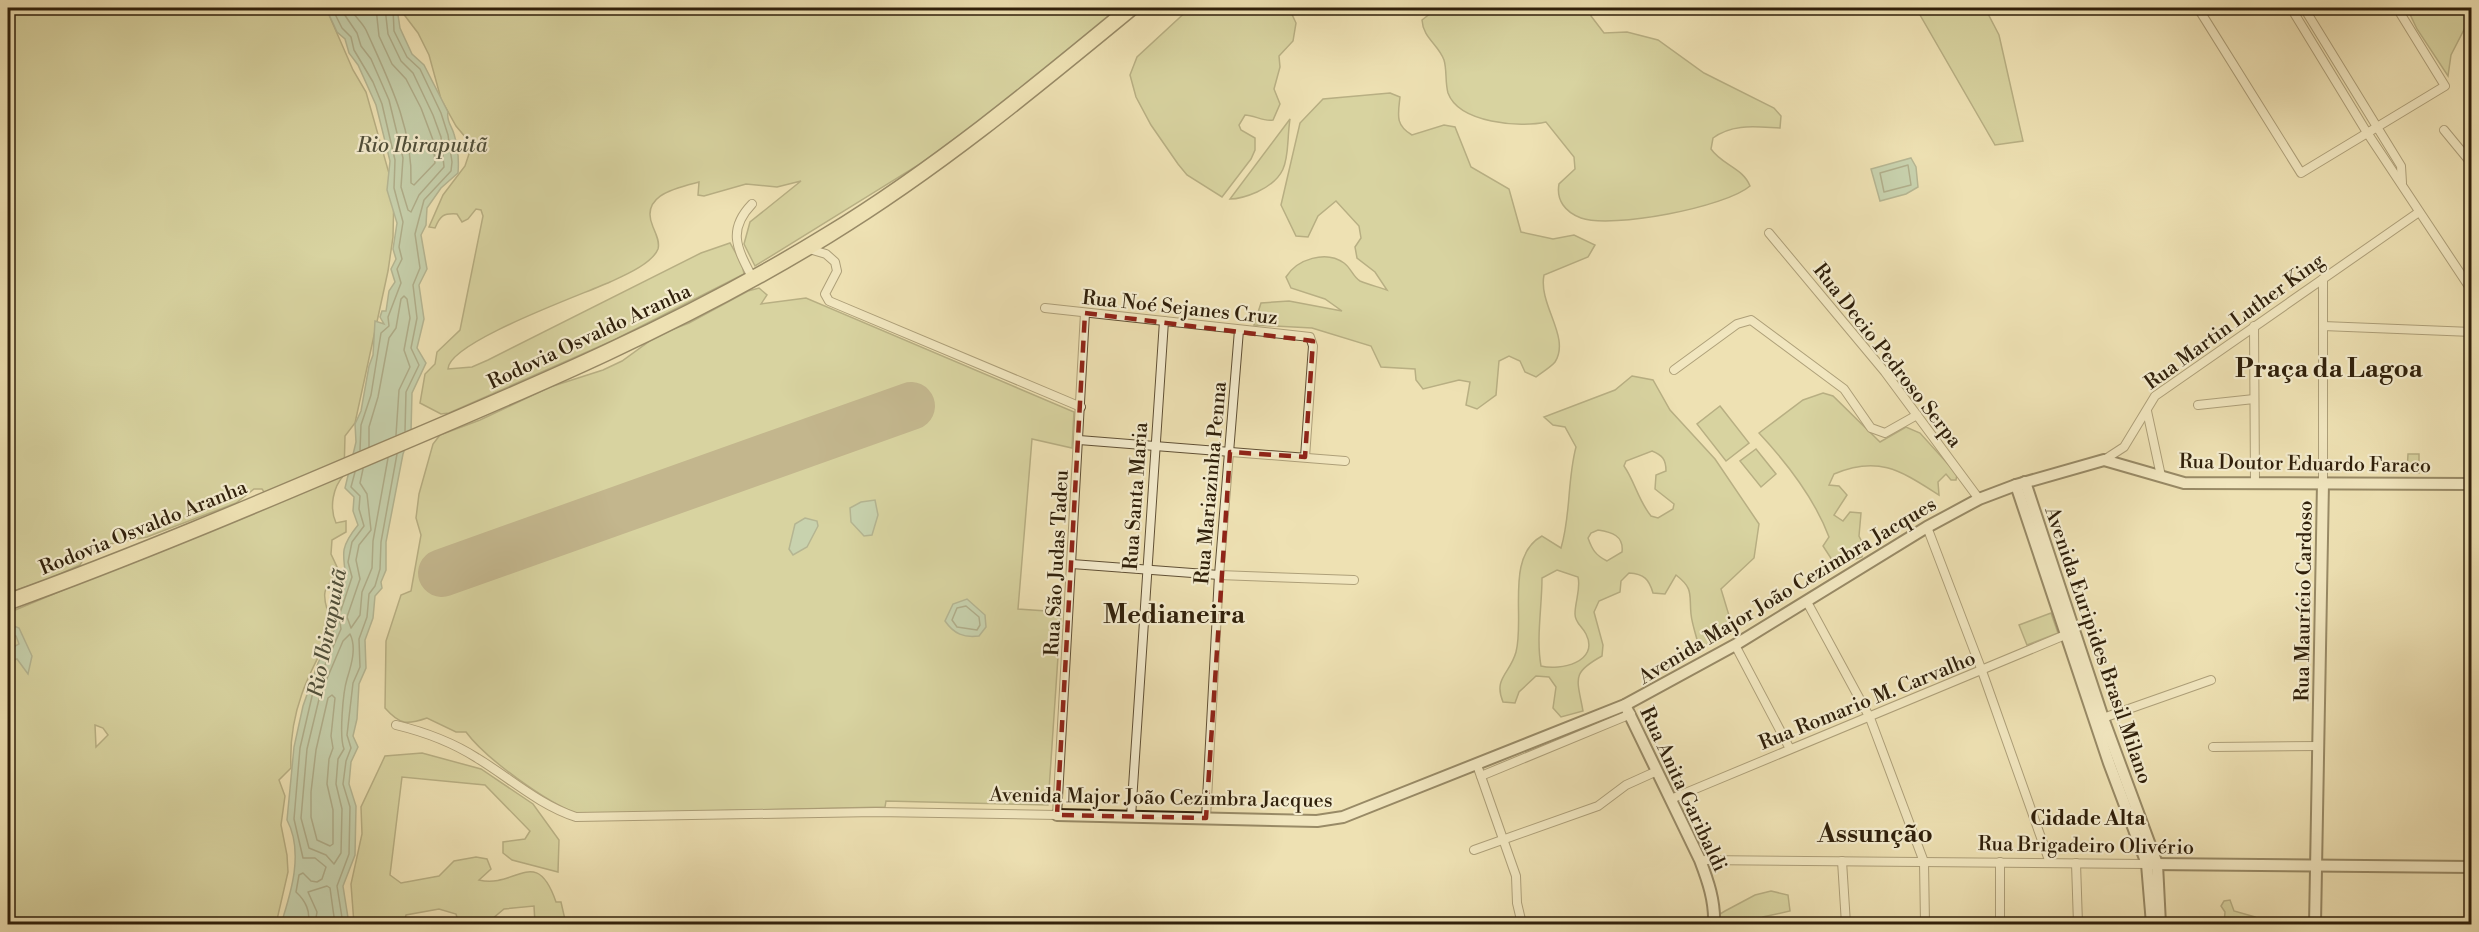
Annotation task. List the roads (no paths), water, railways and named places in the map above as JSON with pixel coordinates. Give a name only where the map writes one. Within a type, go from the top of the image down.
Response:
[{"type":"highway","name":"Rodovia Osvaldo Aranha","points":[[8,602],[244,509],[607,355],[753,279],[806,248],[939,161],[1034,88],[1131,8]]},
{"type":"street","points":[[2198,8],[2301,173],[2366,131],[2445,86],[2397,8]]},
{"type":"street","points":[[2291,8],[2366,131],[2472,291]]},
{"type":"street","points":[[2298,19],[2305,10],[2401,166],[2403,185]]},
{"type":"street","points":[[2444,130],[2472,164]]},
{"type":"street","points":[[2384,157],[2392,152]]},
{"type":"street","points":[[752,204],[741,216],[736,232],[738,249],[753,279]]},
{"type":"street","name":"Rua Martin Luther King","points":[[1979,499],[2021,484],[2104,460],[2124,447],[2155,396],[2419,212]]},
{"type":"street","name":"Rua Decio Pedroso Serpa","points":[[1769,233],[1885,372],[1979,499]]},
{"type":"street","points":[[806,248],[826,254],[835,262],[837,271],[825,294],[829,301],[1081,407]]},
{"type":"street","name":"Rua Maurício Cardoso","points":[[2315,924],[2323,483],[2323,279]]},
{"type":"street","name":"Rua Noé Sejanes Cruz","points":[[1045,308],[1310,337],[1313,346],[1305,457]]},
{"type":"street","name":"Rua São Judas Tadeu","points":[[1057,814],[1085,313]]},
{"type":"street","points":[[1674,370],[1737,324],[1751,320],[1844,389],[1871,428],[1885,433],[1917,415]]},
{"type":"street","name":"Rua Santa Maria","points":[[1131,817],[1164,321]]},
{"type":"street","points":[[2254,326],[2254,483]]},
{"type":"street","points":[[2323,326],[2472,332]]},
{"type":"street","name":"Rua Mariazinha Penna","points":[[1206,818],[1219,575],[1239,330]]},
{"type":"street","points":[[2198,405],[2254,399]]},
{"type":"street","points":[[2146,411],[2161,476]]},
{"type":"street","points":[[1079,440],[1345,461]]},
{"type":"street","name":"Rua Doutor Eduardo Faraco","points":[[2104,460],[2184,483],[2472,484]]},
{"type":"street","name":"Avenida Euripides Brasil Milano","points":[[2021,484],[2060,605],[2103,718],[2113,761]]},
{"type":"street","name":"Avenida Major João Cezimbra Jacques","points":[[396,725],[448,742],[475,756],[555,810],[576,817],[898,812],[1317,821],[1343,817],[1479,770],[1628,710],[1927,527],[1979,499]]},
{"type":"street","points":[[1927,527],[1982,671],[2050,863]]},
{"type":"street","points":[[1072,564],[1219,575],[1354,580]]},
{"type":"street","points":[[1807,602],[1870,718],[1924,862],[1925,924]]},
{"type":"street","name":"Rua Romario M. Carvalho","points":[[1671,799],[2070,633]]},
{"type":"street","points":[[1735,645],[1790,749]]},
{"type":"street","name":"Avenida Euripides Brasil Milano","points":[[2084,671],[2113,761],[2152,864],[2160,924]]},
{"type":"street","points":[[2103,718],[2211,680]]},
{"type":"street","name":"Rua Anita Garibaldi","points":[[1628,710],[1700,860],[1715,908],[1714,924]]},
{"type":"street","points":[[2213,747],[2319,746]]},
{"type":"street","points":[[1479,770],[1516,876],[1516,903],[1522,924]]},
{"type":"street","points":[[1474,850],[1598,806],[1626,784],[1657,771]]},
{"type":"street","name":"Rua Brigadeiro Olivério","points":[[1700,860],[2472,867]]},
{"type":"street","points":[[1842,861],[1846,924]]},
{"type":"street","points":[[2000,862],[2000,924]]},
{"type":"street","points":[[2076,863],[2078,924]]},
{"type":"street","name":"Avenida Euripides Brasil Milano","points":[[2152,864],[2152,924]]},
{"type":"water","name":"Rio Ibirapuitã","points":[[326,8],[397,8],[400,28],[412,54],[424,65],[448,112],[448,121],[453,131],[458,154],[458,173],[441,188],[427,208],[426,225],[421,235],[427,269],[419,285],[424,319],[417,348],[426,363],[412,393],[411,432],[403,454],[386,542],[386,570],[381,582],[382,588],[375,596],[373,618],[365,640],[366,668],[359,684],[357,719],[353,736],[358,747],[351,762],[349,784],[356,806],[355,855],[343,886],[349,924],[281,924],[292,886],[295,859],[295,845],[287,820],[294,747],[303,706],[318,663],[335,628],[336,602],[346,577],[344,550],[348,538],[358,525],[353,511],[354,497],[345,488],[356,442],[355,424],[361,411],[373,355],[375,321],[384,324],[380,317],[382,311],[386,311],[389,291],[395,282],[391,269],[396,259],[393,249],[397,223],[387,190],[390,161],[376,105],[358,65],[349,53],[345,39],[337,32]]},
{"type":"water","points":[[1911,158],[1916,167],[1918,187],[1906,194],[1880,201],[1871,169]]},
{"type":"water","points":[[875,500],[878,515],[872,535],[864,536],[851,522],[850,508],[861,502]]},
{"type":"water","points":[[805,518],[817,521],[818,526],[807,547],[793,555],[789,549],[795,524]]},
{"type":"water","points":[[967,599],[985,615],[986,627],[979,636],[960,634],[945,621],[953,604]]},
{"type":"water","points":[[14,626],[19,628],[32,656],[28,674],[17,659],[8,662],[8,650],[19,644],[16,636],[8,631],[8,628]]},
{"type":"district","name":"Praça da Lagoa","points":[[2329,368]]},
{"type":"district","name":"Medianeira","points":[[1174,614]]},
{"type":"district","name":"Cidade Alta","points":[[2088,818]]},
{"type":"district","name":"Assunção","points":[[1875,833]]}]
